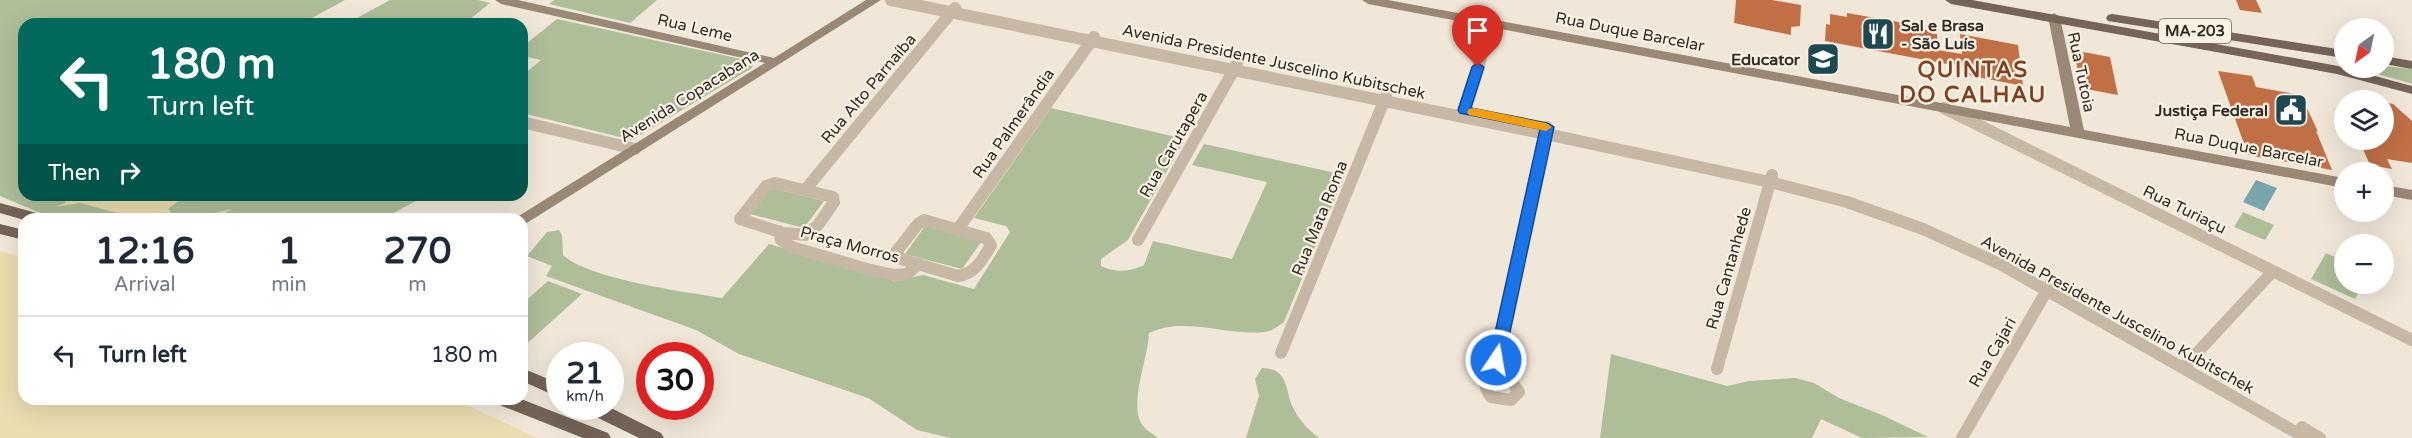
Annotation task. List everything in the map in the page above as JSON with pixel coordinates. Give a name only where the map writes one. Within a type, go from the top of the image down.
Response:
[{"type":"main road","name":"MA-203","points":[[1951,0],[2338,70],[2409,89]]},
{"type":"main road","name":"MA-203","points":[[1999,0],[2334,53]]},
{"type":"main road","points":[[2394,57],[2412,56]]},
{"type":"main road","points":[[2394,60],[2412,65]]},
{"type":"main road","points":[[0,208],[18,213]]},
{"type":"main road","points":[[0,214],[18,218]]},
{"type":"main road","points":[[0,229],[18,234]]},
{"type":"main road","points":[[528,377],[546,385]]},
{"type":"main road","points":[[518,405],[602,438]]},
{"type":"main road","points":[[618,420],[655,438]]},
{"type":"street","name":"Rua Leme","points":[[501,0],[776,62]]},
{"type":"street","name":"Avenida Copacabana","points":[[528,217],[875,0]]},
{"type":"street","name":"Avenida Presidente Juscelino Kubitschek","points":[[891,0],[954,10],[1385,97],[1771,178],[1923,229],[2049,286],[2311,437]]},
{"type":"street","name":"Avenida Presidente Juscelino Kubitschek","points":[[920,0],[954,10]]},
{"type":"street","name":"Rua Duque Barcelar","points":[[1368,0],[2334,181]]},
{"type":"street","name":"Rua Alto Parnaíba","points":[[805,190],[954,10]]},
{"type":"street","name":"Rua Tutoia","points":[[2054,17],[2078,133]]},
{"type":"street","points":[[1463,113],[1492,23]]},
{"type":"street","name":"Rua Palmerândia","points":[[958,229],[1093,38]]},
{"type":"street","name":"Rua Carutapera","points":[[1138,240],[1236,67]]},
{"type":"street","name":"Rua Mata Roma","points":[[1281,353],[1385,97]]},
{"type":"street","name":"Rua Turiaçu","points":[[1943,108],[2412,340]]},
{"type":"street","points":[[528,123],[635,149]]},
{"type":"street","points":[[1496,360],[1547,130]]},
{"type":"street","name":"Rua Cantanhede","points":[[1717,369],[1771,178]]},
{"type":"street","points":[[775,183],[833,197],[834,202],[808,234],[801,236],[779,231],[742,221],[740,217],[768,185],[775,183]]},
{"type":"street","points":[[2394,192],[2412,195]]},
{"type":"street","points":[[924,220],[986,238],[990,242],[990,248],[970,274],[958,276],[919,264],[901,259],[896,252],[918,224],[924,220]]},
{"type":"street","name":"Praça Morros","points":[[779,231],[781,240],[792,247],[882,273],[901,276],[910,273],[919,264]]},
{"type":"street","points":[[2185,365],[2273,271]]},
{"type":"street","name":"Rua Cajari","points":[[1962,438],[2049,286]]},
{"type":"green space","points":[[0,0],[345,0],[312,18],[18,18],[18,201],[416,201],[393,213],[42,213],[0,196]]},
{"type":"green space","points":[[390,0],[478,0],[490,3],[471,18],[357,18]]},
{"type":"green space","points":[[554,0],[657,0],[630,23],[549,4]]},
{"type":"green space","points":[[557,19],[750,61],[753,64],[752,68],[632,140],[528,114],[528,71],[541,60],[528,57],[528,42]]},
{"type":"green space","points":[[2394,67],[2412,69],[2412,84],[2391,78],[2394,78]]},
{"type":"green space","points":[[1051,108],[1185,139],[1128,240],[1101,259],[1101,266],[1111,270],[1128,270],[1144,265],[1153,241],[1232,259],[1267,182],[1192,165],[1204,144],[1345,175],[1284,322],[1264,332],[1177,326],[1149,333],[1137,408],[1142,424],[1158,438],[950,438],[917,430],[868,398],[739,354],[696,330],[546,276],[552,266],[528,256],[547,232],[559,230],[562,235],[563,255],[593,271],[638,283],[722,298],[769,244],[894,281],[923,275],[974,289],[1010,232],[1006,226],[974,218]]},
{"type":"green space","points":[[771,188],[824,201],[804,228],[750,214]]},
{"type":"green space","points":[[2243,212],[2274,225],[2265,240],[2234,227]]},
{"type":"green space","points":[[925,226],[982,241],[962,269],[905,254]]},
{"type":"green space","points":[[2326,253],[2334,257],[2334,289],[2311,279]]},
{"type":"green space","points":[[548,281],[582,294],[528,343],[528,299]]},
{"type":"green space","points":[[2344,294],[2358,294],[2355,299]]},
{"type":"green space","points":[[1611,354],[1727,386],[1749,381],[1795,378],[1814,383],[1839,398],[1928,437],[1862,438],[1821,419],[1812,438],[1600,438]]},
{"type":"green space","points":[[1262,368],[1272,369],[1283,377],[1296,413],[1306,427],[1319,438],[1246,438],[1259,396],[1255,379]]},
{"type":"sand","points":[[66,201],[178,201],[168,209],[172,213],[117,213],[81,203],[55,207]]},
{"type":"sand","points":[[0,251],[18,256],[18,405],[466,405],[538,438],[0,438]]},
{"type":"water","points":[[2256,180],[2277,188],[2264,211],[2243,202]]},
{"type":"building","points":[[1736,0],[1772,0],[1801,5],[1800,26],[1791,27],[1791,35],[1734,23]]},
{"type":"building","points":[[2236,0],[2256,0],[2262,13],[2240,10]]},
{"type":"building","points":[[1847,13],[1921,26],[1930,33],[1937,34],[1938,50],[1962,54],[1960,34],[2018,45],[2023,86],[1963,74],[1963,67],[1825,41],[1826,24],[1830,25],[1830,14],[1847,17]]},
{"type":"building","name":"QUINTAS DO CALHAU","points":[[2083,52],[2110,57],[2118,95],[2081,88],[2075,55],[2084,56]]},
{"type":"building","points":[[2218,71],[2252,76],[2256,87],[2301,95],[2332,170],[2248,155]]},
{"type":"building","points":[[2394,105],[2412,121],[2412,163],[2387,159],[2388,162],[2369,162],[2363,150],[2394,150]]},
{"type":"slow traffic","points":[[1474,112],[1546,127]]},
{"type":"place","name":"Sal e Brasa - São Luís","points":[[1878,34]]},
{"type":"place","name":"Educator","points":[[1823,59]]},
{"type":"place","name":"Justiça Federal","points":[[2291,110]]},
{"type":"district","name":"QUINTAS DO CALHAU","points":[[1973,82]]},
{"type":"route","points":[[1478,67],[1464,110],[1547,127],[1496,360]]}]
